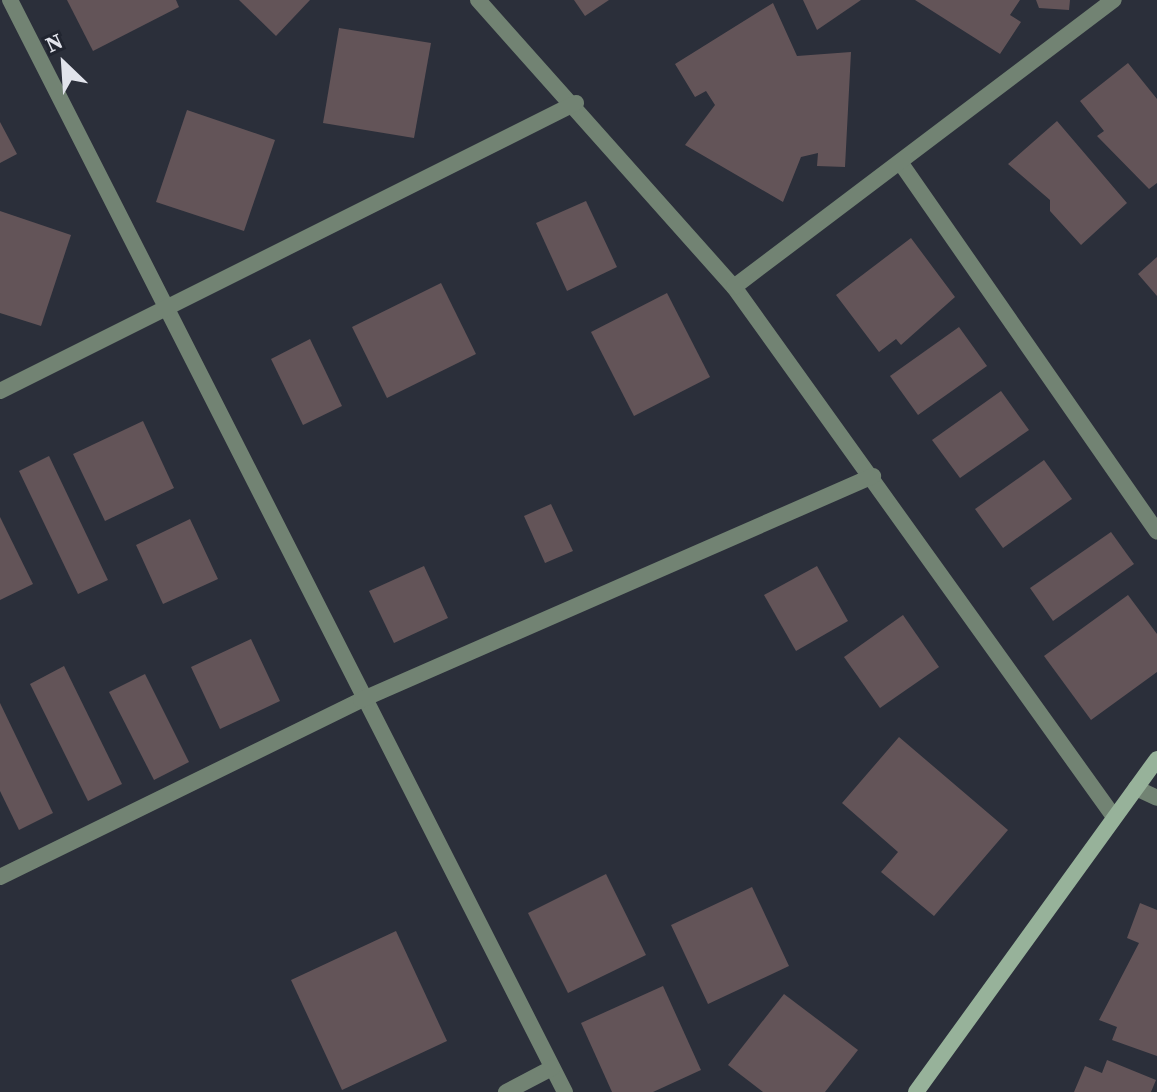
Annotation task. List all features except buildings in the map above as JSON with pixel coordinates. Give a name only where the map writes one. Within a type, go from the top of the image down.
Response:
[{"type":"street","points":[[10,0],[361,700],[565,1092]]},
{"type":"street","points":[[478,0],[576,103],[734,287],[873,476],[1114,817]]},
{"type":"street","points":[[734,287],[1114,0]]},
{"type":"street","points":[[0,391],[168,312],[576,103]]},
{"type":"street","points":[[900,162],[1157,532]]},
{"type":"street","points":[[0,877],[361,700],[873,476]]},
{"type":"street","points":[[916,1092],[1157,759]]},
{"type":"street","points":[[1136,788],[1157,798]]},
{"type":"street","points":[[506,1092],[552,1068]]}]
